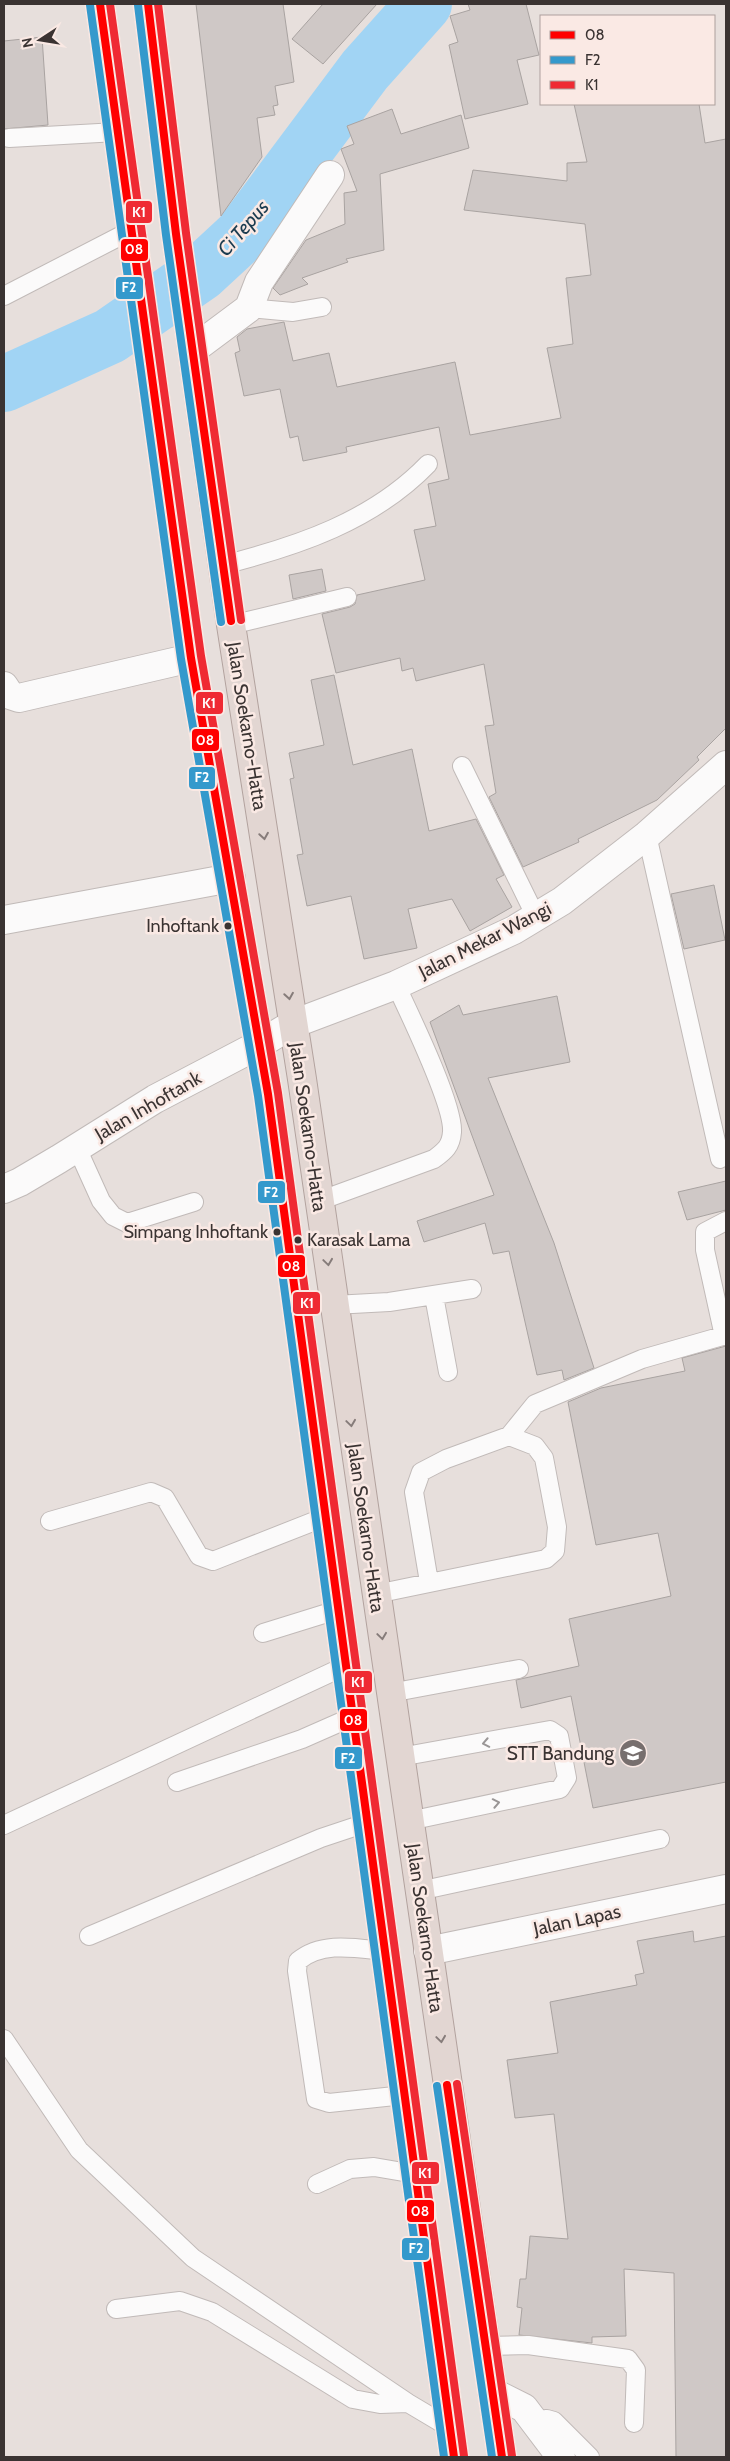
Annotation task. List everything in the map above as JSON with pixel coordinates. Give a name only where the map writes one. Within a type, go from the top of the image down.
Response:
[{"type":"highway","name":"Jalan Soekarno-Hatta","points":[[100,4],[191,658],[260,1044],[454,2457]]},
{"type":"highway","name":"Jalan Soekarno-Hatta","points":[[148,4],[176,234],[194,349],[231,624],[293,1024],[500,2448]]},
{"type":"street","points":[[194,349],[248,308],[259,282],[330,175]]},
{"type":"street","points":[[4,686],[10,695],[19,698],[191,658]]},
{"type":"street","name":"Jalan Mekar Wangi","points":[[293,1024],[396,985],[514,930],[536,917],[562,901],[647,835],[726,765]]},
{"type":"street","points":[[4,920],[231,878]]},
{"type":"street","name":"Jalan Inhoftank","points":[[4,1189],[20,1182],[155,1100],[260,1044],[293,1024]]},
{"type":"street","name":"Jalan Lapas","points":[[428,1951],[726,1889]]},
{"type":"street","points":[[492,2392],[524,2408],[561,2457]]},
{"type":"lane","points":[[9,138],[117,132]]},
{"type":"lane","points":[[4,296],[132,237]]},
{"type":"lane","points":[[248,308],[293,312],[322,307]]},
{"type":"lane","points":[[224,565],[270,553],[330,532],[395,495],[428,464]]},
{"type":"lane","points":[[231,624],[348,597]]},
{"type":"lane","points":[[462,766],[536,917]]},
{"type":"lane","points":[[647,835],[720,1159]]},
{"type":"lane","points":[[319,1201],[434,1159],[446,1150],[450,1140],[452,1130],[447,1107],[396,985]]},
{"type":"lane","points":[[77,1148],[101,1201],[113,1216],[127,1223],[194,1202]]},
{"type":"lane","points":[[429,1582],[414,1492],[421,1472],[446,1459],[509,1436],[535,1404],[642,1359],[725,1336],[704,1250],[705,1232],[726,1221]]},
{"type":"lane","points":[[334,1305],[434,1296],[472,1289]]},
{"type":"lane","points":[[434,1296],[448,1372]]},
{"type":"lane","points":[[376,1594],[546,1559],[554,1550],[556,1527],[544,1458],[535,1446],[509,1436]]},
{"type":"lane","points":[[50,1521],[151,1492],[165,1498],[200,1556],[213,1560],[325,1518]]},
{"type":"lane","points":[[263,1633],[337,1610]]},
{"type":"lane","points":[[4,1825],[345,1666]]},
{"type":"lane","points":[[390,1693],[519,1670]]},
{"type":"lane","points":[[177,1782],[302,1739],[352,1717]]},
{"type":"lane","points":[[400,1757],[550,1730],[559,1736],[565,1762],[567,1778],[560,1789],[409,1821]]},
{"type":"lane","points":[[89,1936],[322,1838],[366,1823]]},
{"type":"lane","points":[[419,1891],[660,1839]]},
{"type":"lane","points":[[384,1951],[338,1946],[307,1953],[298,1961],[297,1971],[316,2099],[329,2103],[404,2095]]},
{"type":"lane","points":[[4,2039],[79,2150],[193,2258],[408,2403],[449,2422]]},
{"type":"lane","points":[[318,2184],[350,2169],[374,2167],[415,2174]]},
{"type":"lane","points":[[116,2309],[180,2301],[212,2312],[353,2399],[380,2404],[408,2403]]},
{"type":"lane","points":[[485,2346],[528,2345],[628,2359],[636,2370],[634,2423]]},
{"type":"lane","points":[[534,2421],[547,2419],[554,2421],[590,2457]]},
{"type":"building","points":[[196,4],[283,4],[294,82],[275,86],[278,105],[273,106],[275,115],[257,118],[262,157],[221,216]]},
{"type":"building","points":[[323,4],[377,4],[323,64],[292,39]]},
{"type":"building","points":[[468,4],[526,4],[539,55],[517,60],[528,104],[465,119],[449,45],[458,42],[450,16],[470,10]]},
{"type":"building","points":[[42,37],[48,125],[4,129],[4,41]]},
{"type":"building","points":[[574,105],[699,105],[705,143],[726,139],[726,728],[697,757],[699,760],[657,800],[578,839],[579,842],[523,867],[489,797],[496,793],[485,726],[494,725],[484,664],[416,681],[413,668],[402,671],[400,658],[336,673],[322,614],[350,607],[355,604],[357,595],[425,580],[414,530],[436,526],[428,484],[449,479],[439,427],[346,447],[347,452],[303,461],[298,436],[290,438],[280,389],[244,396],[235,353],[240,351],[237,337],[247,329],[284,322],[293,361],[329,353],[337,387],[455,362],[470,435],[561,418],[547,348],[573,344],[566,278],[591,275],[585,224],[464,210],[473,170],[567,181],[567,163],[587,162]]},
{"type":"building","points":[[392,109],[401,134],[461,115],[469,148],[380,174],[384,250],[346,259],[348,262],[302,278],[308,284],[280,295],[273,288],[306,240],[345,224],[344,193],[357,191],[341,149],[354,144],[347,126]]},
{"type":"building","points":[[322,569],[326,591],[293,599],[289,575]]},
{"type":"building","points":[[334,675],[353,765],[412,749],[429,831],[476,819],[504,875],[496,879],[512,907],[470,931],[452,899],[408,909],[417,948],[364,959],[351,896],[307,906],[297,855],[303,854],[290,779],[294,778],[289,753],[324,745],[311,680]]},
{"type":"building","points":[[714,885],[725,940],[684,949],[671,894]]},
{"type":"building","points":[[557,996],[570,1062],[488,1078],[554,1243],[594,1368],[564,1380],[562,1370],[537,1375],[509,1251],[493,1254],[485,1223],[424,1242],[417,1221],[494,1195],[430,1022],[459,1005],[463,1015]]},
{"type":"building","points":[[726,1181],[726,1210],[687,1220],[678,1192]]},
{"type":"building","points":[[726,1346],[726,1782],[593,1808],[571,1696],[521,1708],[516,1680],[579,1666],[569,1619],[671,1596],[658,1533],[596,1545],[568,1402],[601,1388],[685,1371],[682,1358]]},
{"type":"building","points":[[693,1931],[694,1942],[726,1936],[726,2457],[676,2457],[674,2273],[624,2269],[626,2336],[592,2337],[592,2343],[519,2335],[522,2308],[517,2307],[520,2279],[526,2279],[530,2236],[568,2239],[554,2114],[515,2118],[507,2060],[558,2053],[550,2002],[637,1985],[635,1975],[644,1973],[637,1941]]},
{"type":"waterway","name":"Ci Tepus","points":[[4,384],[110,336],[201,273],[241,236],[365,70],[424,4]]},
{"type":"transit line","name":"08","points":[[100,4],[191,658],[268,1094],[454,2457]]},
{"type":"transit line","name":"K1","points":[[110,4],[201,656],[278,1093],[464,2456]]},
{"type":"transit line","name":"08","points":[[148,4],[176,234],[231,621]]},
{"type":"transit line","name":"K1","points":[[158,4],[186,233],[241,620]]},
{"type":"transit line","name":"F2","points":[[90,5],[181,659],[258,1096],[444,2457]]},
{"type":"transit line","name":"F2","points":[[138,5],[166,235],[221,622]]},
{"type":"transit line","name":"K1","points":[[457,2084],[512,2456]]},
{"type":"transit line","name":"08","points":[[447,2085],[502,2457]]},
{"type":"transit line","name":"F2","points":[[437,2086],[492,2457]]},
{"type":"place","name":"Inhoftank","points":[[228,926]]},
{"type":"place","name":"Simpang Inhoftank","points":[[277,1232]]},
{"type":"place","name":"Karasak Lama","points":[[298,1240]]},
{"type":"place","name":"STT Bandung","points":[[633,1753]]}]
